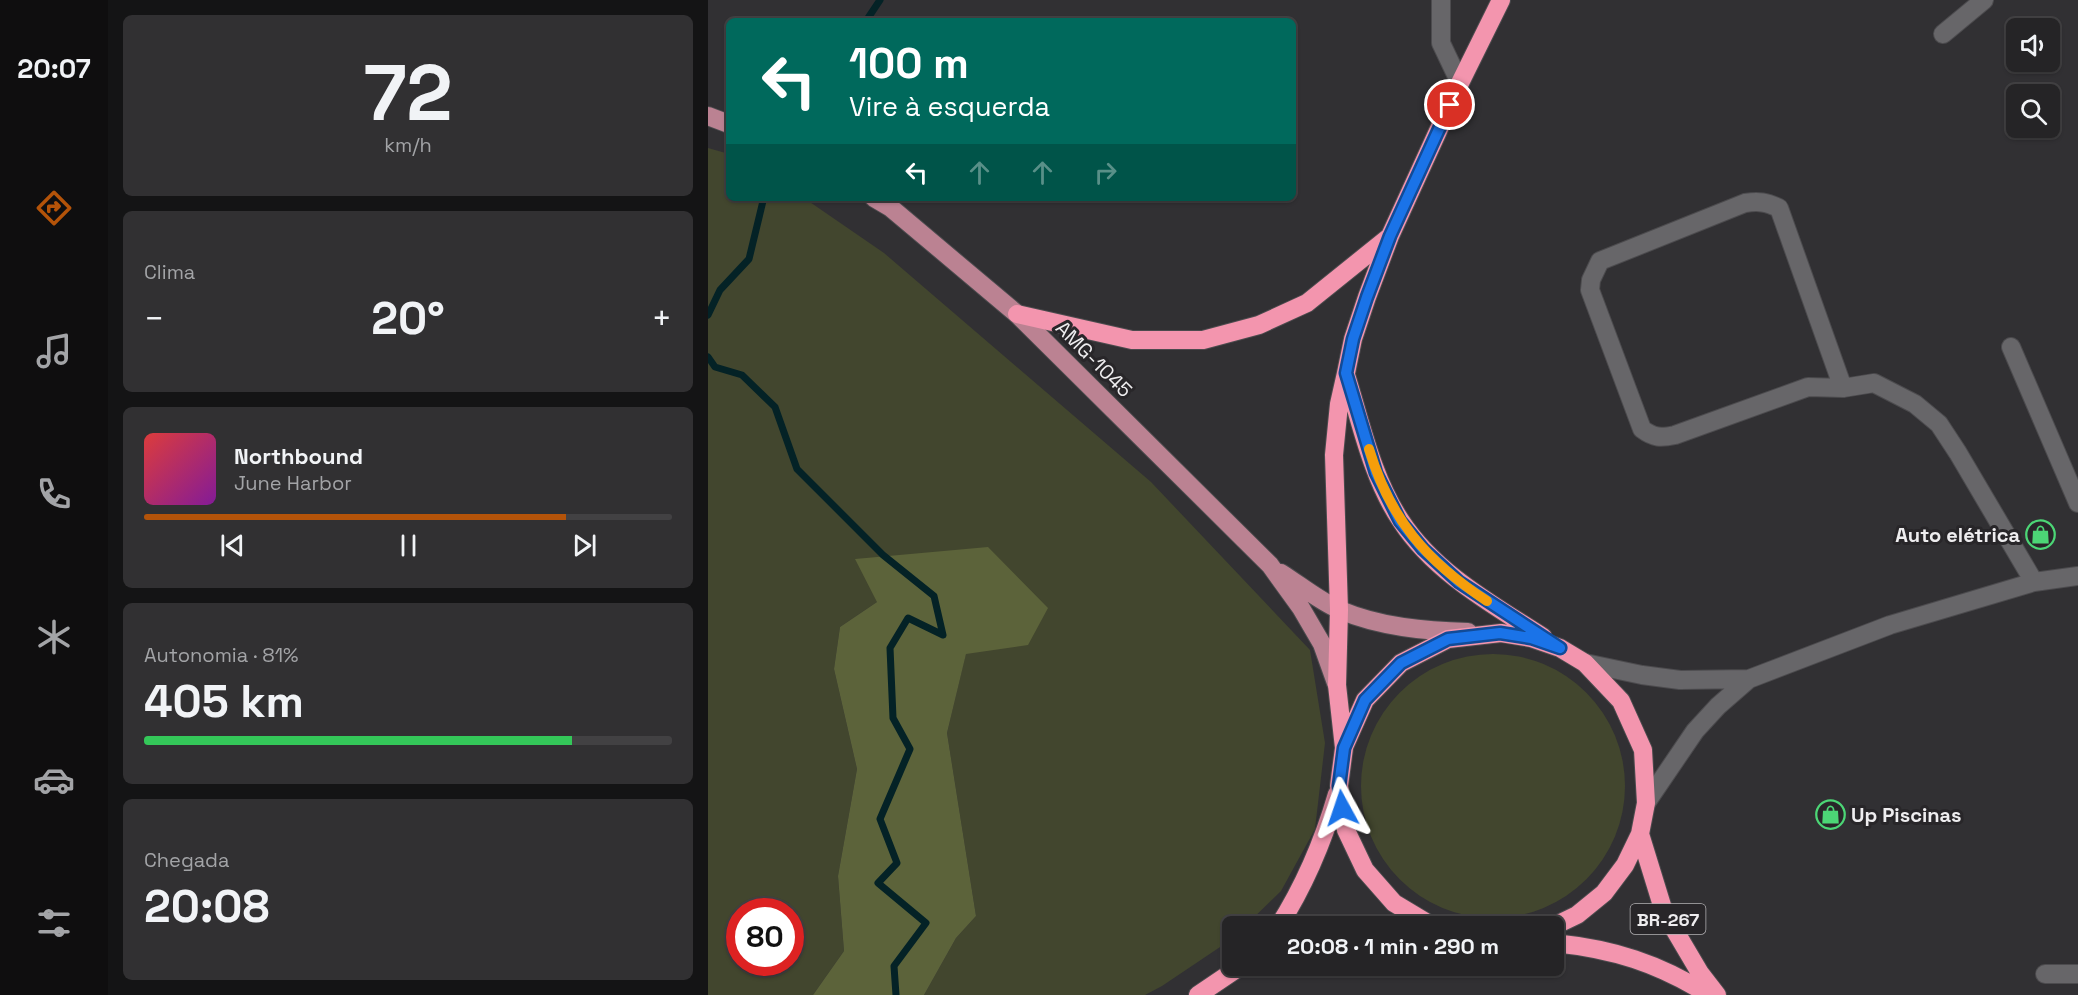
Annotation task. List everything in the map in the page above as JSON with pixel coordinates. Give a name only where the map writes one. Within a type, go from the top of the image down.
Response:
[{"type":"highway","points":[[1285,916],[1314,862],[1328,826],[1339,786],[1344,748],[1337,685],[1339,610],[1334,455],[1339,404],[1353,339],[1390,236],[1460,83],[1502,0]]},
{"type":"highway","points":[[1017,314],[1132,340],[1203,340],[1259,325],[1307,303],[1390,236]]},
{"type":"highway","points":[[1346,373],[1376,473],[1400,521],[1423,549],[1459,582],[1585,663],[1621,701],[1643,750],[1646,803],[1640,834],[1625,865],[1604,892],[1577,915],[1564,921]]},
{"type":"highway","points":[[1344,748],[1365,700],[1401,663],[1448,639],[1500,633],[1531,638],[1560,648]]},
{"type":"highway","points":[[1339,786],[1346,830],[1365,870],[1394,903],[1415,916]]},
{"type":"highway","name":"BR-267","points":[[1640,834],[1664,912],[1694,963],[1717,995]]},
{"type":"highway","name":"BR-267","points":[[1564,944],[1588,947],[1635,958],[1681,977],[1709,995]]},
{"type":"highway","points":[[1198,995],[1226,976]]},
{"type":"main road","points":[[708,116],[726,123]]},
{"type":"main road","name":"AMG-1045","points":[[879,201],[891,208],[1017,314],[1270,565]]},
{"type":"main road","points":[[1270,565],[1339,610],[1372,620],[1417,629],[1500,633]]},
{"type":"main road","points":[[1270,565],[1301,608],[1322,644],[1337,685]]},
{"type":"street","points":[[1441,0],[1441,43],[1460,83]]},
{"type":"street","points":[[1943,34],[1984,0]]},
{"type":"street","points":[[1843,388],[1779,208],[1767,202],[1757,201],[1735,207],[1600,261],[1594,270],[1590,290],[1642,429],[1652,437],[1675,435],[1808,387],[1843,388],[1875,383],[1915,404],[1939,424],[2034,582]]},
{"type":"street","points":[[2010,347],[2078,503]]},
{"type":"street","points":[[1646,803],[1695,731],[1718,706],[1749,679],[1890,625],[2034,582],[2078,576]]},
{"type":"street","points":[[1585,663],[1680,680],[1749,679]]},
{"type":"street","points":[[2045,974],[2078,974]]},
{"type":"green space","points":[[708,148],[726,153],[726,201],[808,201],[884,253],[1151,482],[1310,650],[1325,743],[1315,829],[1281,891],[1255,916],[1222,916],[1222,946],[1145,995],[924,995],[956,938],[976,916],[947,733],[966,653],[877,602],[840,627],[834,669],[857,769],[838,876],[844,951],[813,995],[708,995]]},
{"type":"green space","points":[[988,547],[1048,608],[1028,645],[966,654],[947,733],[976,916],[956,938],[924,995],[813,995],[844,951],[838,876],[857,769],[834,669],[840,627],[877,602],[855,559]]},
{"type":"green space","points":[[1493,654],[1519,657],[1543,664],[1577,684],[1595,702],[1609,724],[1619,748],[1624,773],[1624,799],[1619,824],[1609,848],[1595,870],[1566,896],[1543,908],[1512,916],[1474,916],[1455,912],[1431,902],[1409,888],[1391,870],[1371,836],[1364,812],[1361,786],[1364,760],[1371,736],[1391,702],[1409,684],[1443,664],[1467,657]]},
{"type":"waterway","points":[[868,18],[880,0]]},
{"type":"waterway","points":[[708,315],[720,290],[749,259],[763,201]]},
{"type":"waterway","points":[[708,357],[715,367],[742,375],[775,407],[797,469],[883,555],[934,596],[943,635],[908,618],[890,648],[893,718],[910,749],[880,819],[897,863],[878,883],[926,923],[894,966],[896,995]]},
{"type":"slow traffic","points":[[1369,449],[1376,473],[1400,521],[1423,549],[1459,582],[1487,601]]},
{"type":"place","name":"Auto elétrica","points":[[2041,535]]},
{"type":"place","name":"Up Piscinas","points":[[1830,815]]},
{"type":"route","points":[[1342,808],[1339,786],[1344,748],[1365,700],[1401,663],[1448,639],[1500,633],[1531,638],[1560,648],[1459,582],[1423,549],[1400,521],[1376,473],[1346,373],[1353,339],[1390,236],[1450,105]]}]
